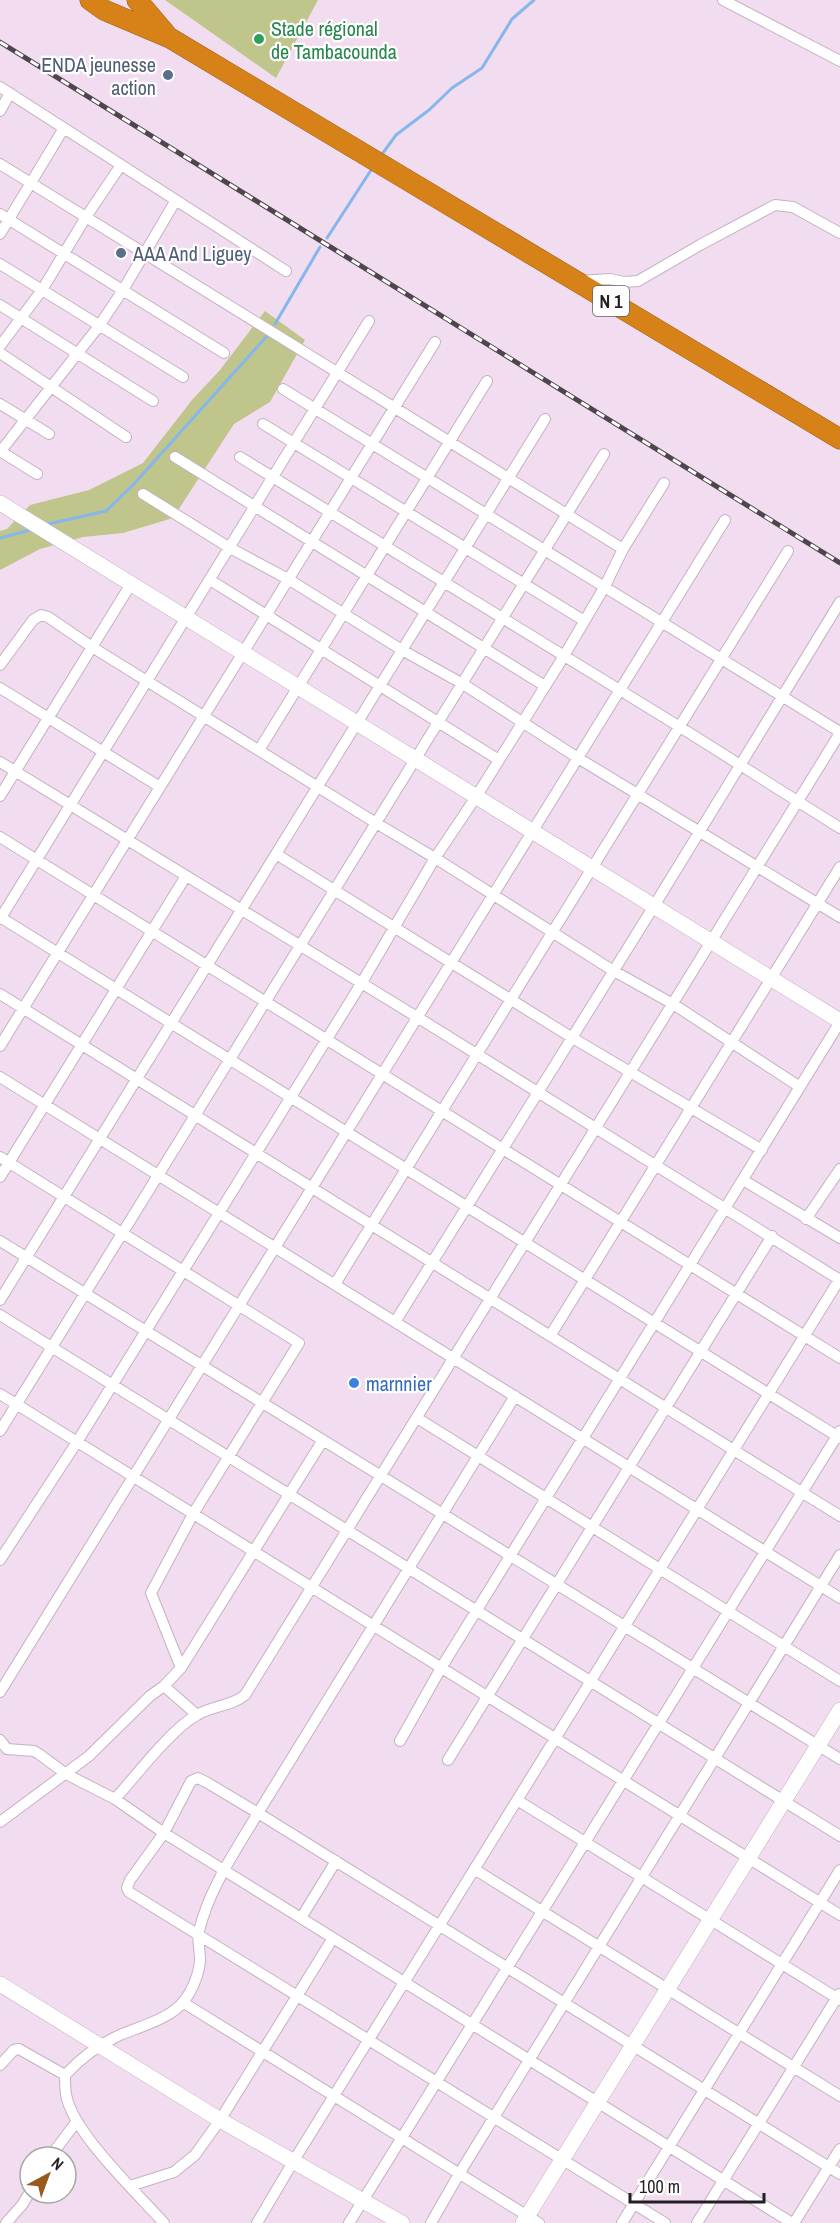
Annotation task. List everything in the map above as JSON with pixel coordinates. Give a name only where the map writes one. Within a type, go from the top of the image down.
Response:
[{"type":"highway","name":"N 1","points":[[90,0],[113,14],[170,38],[840,439]]},
{"type":"highway","name":"N 1","points":[[136,0],[170,38]]},
{"type":"main road","points":[[0,503],[840,1022]]},
{"type":"main road","points":[[530,2221],[562,2159],[840,1710]]},
{"type":"main road","points":[[0,1984],[220,2120],[402,2223]]},
{"type":"street","points":[[723,0],[840,61]]},
{"type":"street","points":[[0,87],[286,271]]},
{"type":"street","points":[[0,111],[10,93]]},
{"type":"street","points":[[0,234],[4,217],[31,183],[64,128]]},
{"type":"street","points":[[0,164],[623,549]]},
{"type":"street","points":[[0,346],[42,290],[86,217],[121,165]]},
{"type":"street","points":[[36,474],[0,452],[99,326],[176,200]]},
{"type":"street","points":[[578,281],[609,279],[624,282],[638,281],[775,205],[784,204],[793,207],[840,233]]},
{"type":"street","points":[[4,217],[224,353]]},
{"type":"street","points":[[0,264],[183,377]]},
{"type":"street","points":[[0,305],[153,401]]},
{"type":"street","points":[[349,2223],[365,2201],[585,1842],[839,1435],[768,1394],[0,918],[369,321]]},
{"type":"street","points":[[0,1046],[435,342]]},
{"type":"street","points":[[0,353],[126,437]]},
{"type":"street","points":[[259,750],[487,381]]},
{"type":"street","points":[[115,1799],[177,1730],[196,1715],[240,1700],[245,1695],[840,732],[284,389]]},
{"type":"street","points":[[0,404],[49,434]]},
{"type":"street","points":[[0,1300],[544,418]]},
{"type":"street","points":[[263,424],[583,620]]},
{"type":"street","points":[[0,1431],[604,454]]},
{"type":"street","points":[[175,457],[545,686]]},
{"type":"street","points":[[240,457],[840,828]]},
{"type":"street","points":[[0,1560],[77,1442],[361,984],[435,858],[564,656],[605,586],[623,549],[664,483]]},
{"type":"street","points":[[143,494],[230,548],[288,579],[402,650],[463,684],[578,758],[840,917]]},
{"type":"street","points":[[0,1692],[725,520]]},
{"type":"street","points":[[335,1284],[788,551]]},
{"type":"street","points":[[210,580],[499,760]]},
{"type":"street","points":[[0,796],[131,584]]},
{"type":"street","points":[[395,1322],[840,602]]},
{"type":"street","points":[[0,665],[33,620],[41,615],[48,617],[92,647],[435,858],[552,933],[673,1004],[800,1086]]},
{"type":"street","points":[[0,688],[160,787]]},
{"type":"street","points":[[0,762],[772,1236],[839,1280],[257,2223]]},
{"type":"street","points":[[0,837],[840,1358]]},
{"type":"street","points":[[276,854],[452,961],[571,1037],[762,1150]]},
{"type":"street","points":[[550,1336],[840,867]]},
{"type":"street","points":[[0,1177],[4,1160],[45,1104],[186,876]]},
{"type":"street","points":[[0,994],[840,1516]]},
{"type":"street","points":[[400,1741],[441,1668],[840,1022]]},
{"type":"street","points":[[0,1077],[840,1598]]},
{"type":"street","points":[[4,1160],[299,1343],[193,1514],[151,1593],[181,1668]]},
{"type":"street","points":[[806,1219],[840,1169]]},
{"type":"street","points":[[742,1180],[840,1238]]},
{"type":"street","points":[[448,1760],[772,1236]]},
{"type":"street","points":[[0,1241],[840,1760]]},
{"type":"street","points":[[0,1315],[840,1836]]},
{"type":"street","points":[[0,1394],[840,1915]]},
{"type":"street","points":[[164,2223],[130,2186],[77,2121],[66,2095],[65,2075],[81,2058],[118,2036],[167,2015],[184,2003],[200,1962],[198,1933],[225,1870],[515,1396]]},
{"type":"street","points":[[417,1418],[840,1681]]},
{"type":"street","points":[[0,1822],[66,1774],[102,1744],[181,1668],[323,1440]]},
{"type":"street","points":[[431,2223],[840,1554]]},
{"type":"street","points":[[164,1686],[196,1715]]},
{"type":"street","points":[[0,1740],[7,1749],[34,1751],[66,1774],[115,1799],[164,1833],[793,2223],[840,2149]]},
{"type":"street","points":[[665,2223],[198,1933],[134,1896],[127,1888],[130,1880],[164,1833],[191,1781],[198,1778],[258,1813],[840,2174]]},
{"type":"street","points":[[517,1800],[839,1997],[697,2223]]},
{"type":"street","points":[[301,1918],[336,1861]]},
{"type":"street","points":[[474,1869],[840,2097]]},
{"type":"street","points":[[622,2223],[840,1870]]},
{"type":"street","points":[[130,2186],[165,2175],[179,2168],[195,2155],[220,2120],[333,1938]]},
{"type":"street","points":[[184,2003],[402,2138],[530,2221]]},
{"type":"street","points":[[0,2065],[14,2050],[19,2049],[65,2075]]},
{"type":"street","points":[[59,2145],[77,2121]]},
{"type":"street","points":[[6,2223],[22,2205]]},
{"type":"green space","name":"Stade régional de Tambacounda","points":[[165,0],[318,0],[276,78]]},
{"type":"green space","points":[[265,311],[305,340],[270,402],[234,424],[173,518],[123,533],[83,537],[40,549],[0,570],[0,531],[7,529],[30,505],[89,490],[143,463],[192,400],[220,370]]},
{"type":"waterway","points":[[380,157],[396,135],[429,110],[452,88],[482,68],[512,19],[534,0]]},
{"type":"waterway","points":[[327,238],[373,167]]},
{"type":"waterway","points":[[275,324],[320,247]]},
{"type":"waterway","points":[[48,524],[106,511],[133,485],[267,336]]},
{"type":"waterway","points":[[0,538],[30,530]]},
{"type":"railway","points":[[0,42],[840,563]]},
{"type":"place","name":"Stade régional de Tambacounda","points":[[259,39]]},
{"type":"place","name":"ENDA jeunesse action","points":[[168,75]]},
{"type":"place","name":"AAA And Liguey","points":[[121,253]]},
{"type":"place","name":"marnnier","points":[[354,1383]]}]
